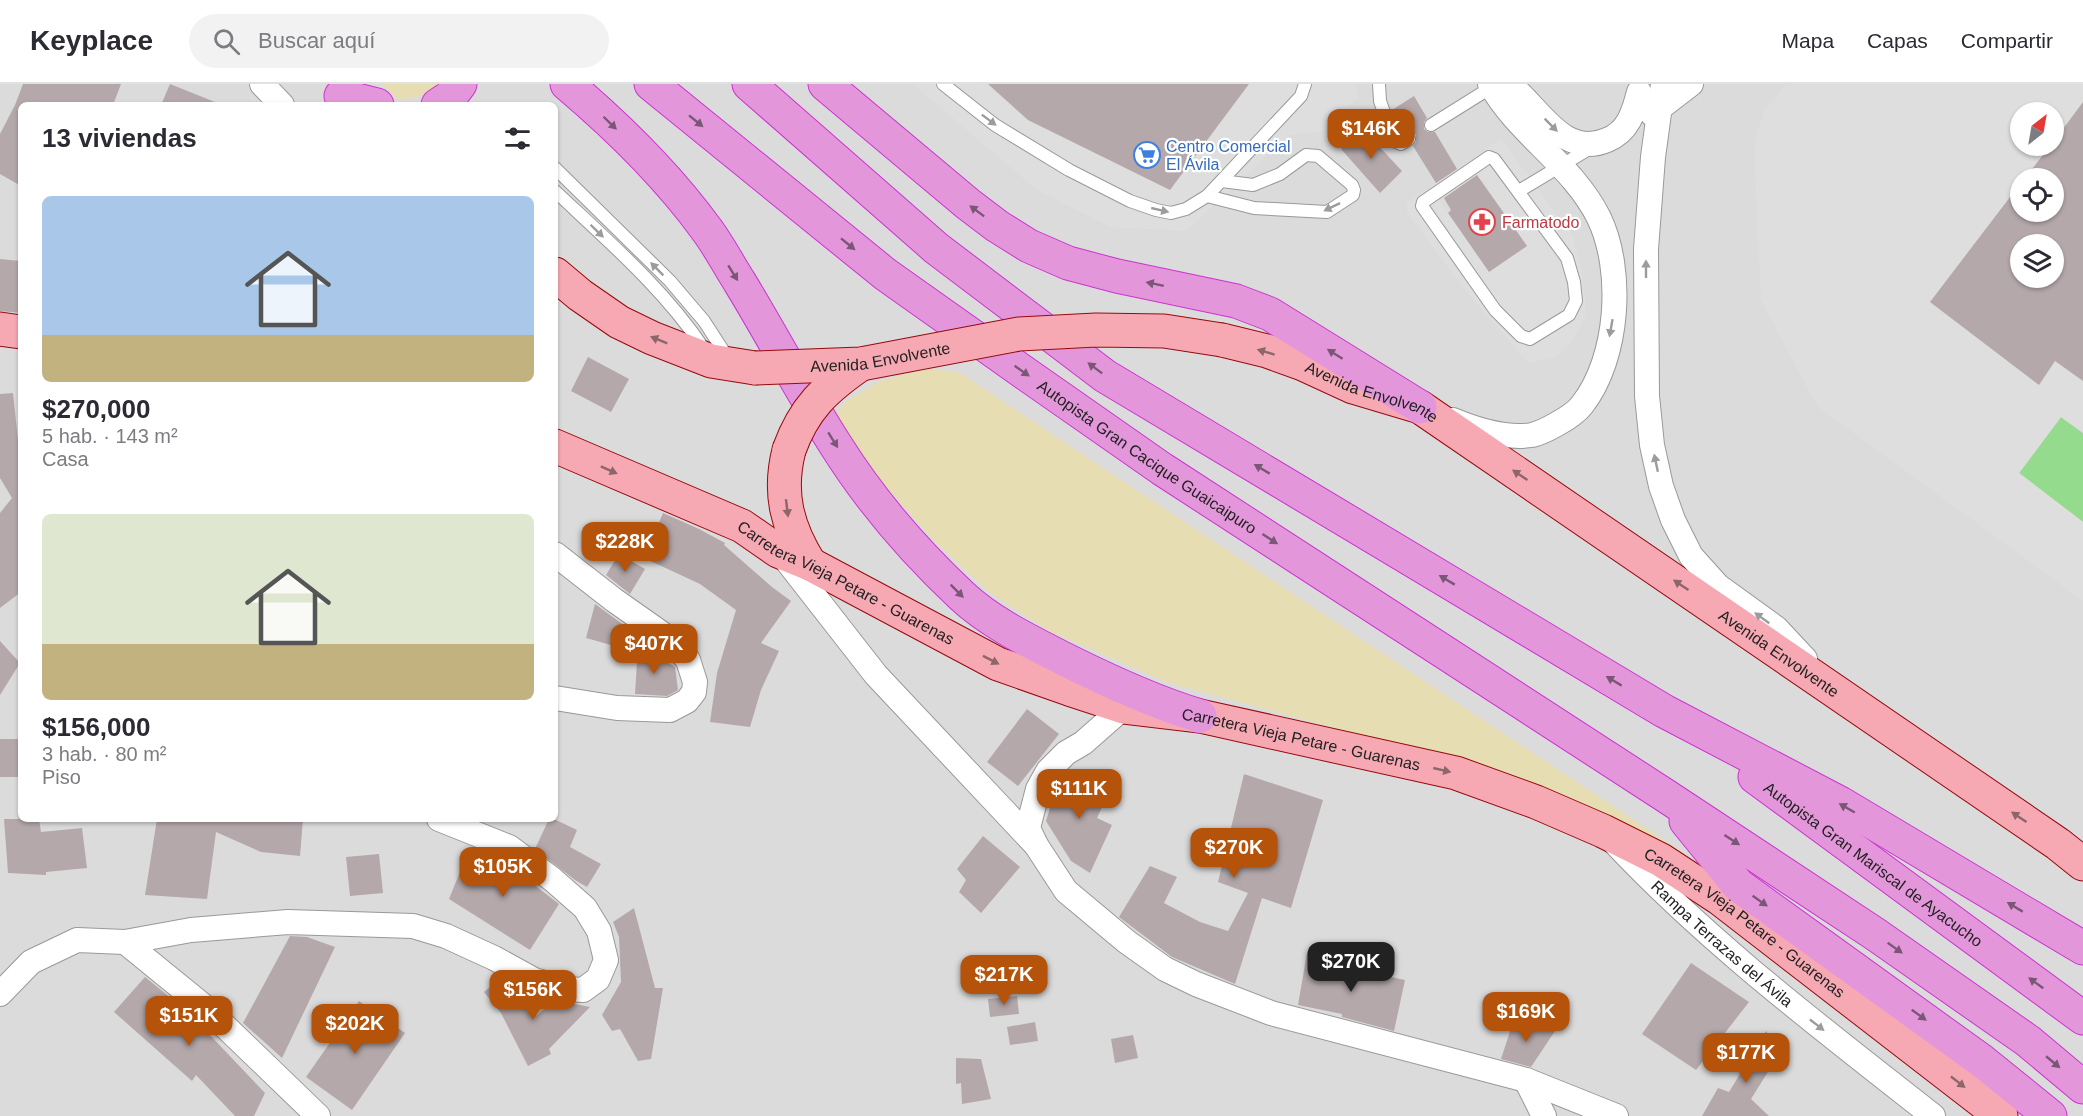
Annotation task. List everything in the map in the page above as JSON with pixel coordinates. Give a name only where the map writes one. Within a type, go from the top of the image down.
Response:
[{"type":"highway","points":[[442,102],[450,97],[460,84]]},
{"type":"highway","points":[[567,84],[644,155],[679,193],[715,243],[835,444],[877,505],[964,598],[1016,634],[1087,670],[1166,706],[1200,716]]},
{"type":"highway","name":"Autopista Gran Cacique Guaicaipuro","points":[[651,84],[885,274],[1026,374],[1162,469],[1666,796]]},
{"type":"highway","points":[[749,84],[936,248],[1105,376],[1664,711],[1840,803],[2083,948]]},
{"type":"highway","points":[[825,84],[968,204],[1029,246],[1068,263],[1117,276],[1236,301],[1270,314],[1420,407]]},
{"type":"highway","points":[[342,95],[366,102]]},
{"type":"highway","name":"Autopista Gran Mariscal de Ayacucho","points":[[1664,711],[2083,1018]]},
{"type":"highway","points":[[1666,796],[1875,934],[2019,1034],[2083,1087]]},
{"type":"highway","points":[[1666,796],[1738,885],[1982,1061],[2050,1116]]},
{"type":"main road","name":"Avenida Envolvente","points":[[558,277],[579,295],[619,322],[652,338],[733,364],[861,364],[1019,333],[1096,330],[1164,331],[1222,340],[1267,351],[1303,364],[1353,387],[1420,407],[2075,855]]},
{"type":"main road","points":[[0,329],[18,332]]},
{"type":"main road","points":[[810,564],[788,521],[784,486],[789,450],[794,437],[816,401],[830,385],[861,364]]},
{"type":"main road","name":"Carretera Vieja Petare - Guarenas","points":[[558,447],[742,526],[778,551],[810,564],[998,664],[1124,707],[1200,716],[1456,773],[1536,802],[1603,831],[1661,860],[1719,898],[2001,1116]]},
{"type":"street","points":[[262,84],[279,102]]},
{"type":"street","points":[[1605,141],[1655,104],[1691,84]]},
{"type":"street","points":[[1420,407],[1477,430],[1534,435],[1569,417],[1581,407],[1590,394],[1606,355],[1614,308],[1614,279],[1608,242],[1600,220],[1591,202],[1565,170],[1505,105],[1497,85]]},
{"type":"street","points":[[1497,85],[1564,137],[1580,145],[1605,141],[1627,125],[1634,111],[1640,88]]},
{"type":"street","points":[[1640,88],[1655,104],[1646,249],[1647,396],[1652,445],[1665,502],[1691,556],[1718,586],[1776,628],[1833,689]]},
{"type":"street","points":[[778,551],[876,675],[1036,845]]},
{"type":"street","points":[[558,556],[614,600],[669,638],[688,660],[695,682],[694,692],[687,701],[670,710],[617,708],[558,698]]},
{"type":"street","points":[[1124,707],[1083,743],[1066,753],[1048,771],[1038,789],[1028,828],[1036,845],[1066,891],[1127,942],[1164,969],[1271,1013],[1526,1080],[1617,1116]]},
{"type":"street","points":[[0,994],[31,962],[77,940],[125,942],[191,930],[288,922],[413,926],[456,940],[534,980],[567,989],[583,990],[598,978],[606,960],[599,931],[585,908],[552,879],[509,847],[446,822]]},
{"type":"street","name":"Rampa Terrazas del Ávila","points":[[1603,831],[1651,881],[1786,1000],[1933,1116]]},
{"type":"street","points":[[125,942],[206,1008],[318,1116]]},
{"type":"street","points":[[1526,1080],[1544,1116]]},
{"type":"lane","points":[[942,84],[995,125],[1069,170],[1130,201],[1171,213],[1186,209],[1208,196],[1301,96],[1305,84]]},
{"type":"lane","points":[[1379,84],[1380,101],[1394,141],[1401,144],[1409,139]]},
{"type":"lane","points":[[1431,125],[1497,85]]},
{"type":"lane","points":[[1518,191],[1565,170],[1605,141]]},
{"type":"lane","points":[[1208,196],[1254,208],[1327,212],[1353,195],[1354,190],[1352,185],[1318,156],[1312,154],[1306,155],[1280,174],[1253,185],[1222,181]]},
{"type":"lane","points":[[1489,157],[1494,159],[1518,191],[1567,258],[1576,294],[1574,308],[1569,315],[1530,339],[1526,339],[1496,310],[1422,206],[1423,202],[1489,157]]},
{"type":"lane","points":[[558,171],[670,281],[704,321],[733,364]]},
{"type":"lane","points":[[558,194],[658,292],[691,330],[733,364]]},
{"type":"shaded area","points":[[0,84],[2083,84],[2083,1116],[0,1116]]},
{"type":"shaded area","points":[[382,84],[445,84],[432,94],[398,100]]},
{"type":"shaded area","name":"Centro Comercial El Ávila","points":[[913,84],[988,84],[1028,120],[1170,189],[1249,84],[1355,84],[1359,96],[1326,131],[1290,135],[1186,231],[1110,227],[1036,189]]},
{"type":"shaded area","points":[[1786,84],[2083,84],[2083,102],[2064,128],[2064,102],[2010,102],[2010,156],[2042,156],[2033,168],[2010,168],[2010,197],[1930,302],[2038,384],[2055,361],[2083,381],[2083,433],[2061,417],[2019,473],[2083,522],[2083,601],[1817,406],[1761,300],[1754,146],[1764,111]]},
{"type":"shaded area","points":[[1501,139],[1572,235],[1585,296],[1585,317],[1572,341],[1555,357],[1528,363],[1463,287],[1407,212],[1407,203]],"holes":[[[1475,172],[1526,246],[1489,271],[1438,198]]]},
{"type":"shaded area","points":[[930,368],[960,373],[1685,854],[1539,790],[1477,767],[1169,683],[1047,630],[989,592],[935,542],[873,472],[831,417],[850,399],[880,381]]},
{"type":"green space","points":[[2061,417],[2083,433],[2083,522],[2019,473]]},
{"type":"building","points":[[23,84],[121,84],[114,102],[18,102],[18,184],[0,174],[0,134]]},
{"type":"building","points":[[170,84],[215,102],[162,102]]},
{"type":"building","name":"Centro Comercial El Ávila","points":[[988,84],[1249,84],[1170,190],[1028,120]]},
{"type":"building","points":[[1414,96],[1427,118],[1424,122],[1424,129],[1428,132],[1435,132],[1457,169],[1436,183],[1413,146],[1416,142],[1416,135],[1412,132],[1405,132],[1392,110]]},
{"type":"building","points":[[2083,102],[2083,381],[2055,361],[2039,385],[1930,302],[2010,197],[2010,222],[2064,222],[2064,168],[2033,168],[2042,156],[2064,156],[2064,128]]},
{"type":"building","points":[[1361,127],[1402,171],[1380,193],[1341,149]]},
{"type":"building","name":"Farmatodo","points":[[1477,175],[1527,246],[1489,272],[1448,213],[1451,210],[1444,198]]},
{"type":"building","points":[[0,259],[18,261],[18,313],[0,311]]},
{"type":"building","points":[[588,357],[629,379],[611,412],[571,391]]},
{"type":"building","points":[[13,393],[18,440],[18,594],[0,608],[0,513],[12,498],[0,478],[0,394]]},
{"type":"building","points":[[663,513],[725,543],[724,545],[791,601],[761,643],[779,651],[761,690],[750,727],[710,722],[717,673],[736,610],[700,584],[644,558]]},
{"type":"building","points":[[619,554],[645,569],[630,594],[606,575]]},
{"type":"building","points":[[595,604],[636,634],[629,650],[586,638]]},
{"type":"building","points":[[0,641],[18,661],[18,666],[0,695]]},
{"type":"building","points":[[638,645],[675,667],[678,690],[667,696],[635,694]]},
{"type":"building","points":[[1027,709],[1059,734],[1018,786],[987,762]]},
{"type":"building","points":[[0,739],[18,739],[18,777],[0,777]]},
{"type":"building","points":[[1066,773],[1109,792],[1097,818],[1112,825],[1090,873],[1071,861],[1046,821],[1057,785]]},
{"type":"building","points":[[1244,774],[1323,800],[1291,908],[1262,898],[1235,984],[1172,957],[1119,917],[1150,866],[1177,877],[1164,903],[1200,922],[1228,931],[1248,893],[1218,882]]},
{"type":"building","points":[[4,819],[18,819],[18,822],[39,822],[41,832],[82,828],[87,868],[46,872],[46,875],[8,873]]},
{"type":"building","points":[[558,821],[577,830],[570,847],[601,864],[587,887],[535,849],[548,822]]},
{"type":"building","points":[[157,822],[303,822],[300,856],[261,852],[216,832],[207,899],[145,895]]},
{"type":"building","points":[[983,836],[1020,867],[981,913],[959,892],[966,880],[957,869]]},
{"type":"building","points":[[470,847],[502,860],[559,904],[530,950],[449,899]]},
{"type":"building","points":[[379,854],[383,893],[350,896],[346,857]]},
{"type":"building","points":[[634,908],[655,988],[663,988],[651,1059],[638,1061],[620,1029],[612,1031],[602,1015],[621,982],[619,937],[613,922]]},
{"type":"building","points":[[290,936],[307,937],[335,947],[282,1058],[243,1023]]},
{"type":"building","points":[[1307,953],[1330,960],[1330,964],[1405,980],[1394,1031],[1342,1017],[1342,1014],[1298,1005]]},
{"type":"building","points":[[1691,963],[1749,1002],[1696,1070],[1642,1034]]},
{"type":"building","points":[[145,977],[188,1012],[265,1093],[254,1116],[235,1116],[196,1075],[192,1081],[114,1012]]},
{"type":"building","points":[[501,978],[510,983],[536,1016],[555,1000],[590,1007],[549,1049],[551,1054],[528,1066],[501,1013],[484,992]]},
{"type":"building","points":[[1017,996],[1019,1014],[990,1017],[988,999]]},
{"type":"building","points":[[359,1001],[405,1033],[352,1110],[306,1077]]},
{"type":"building","points":[[1514,1019],[1555,1031],[1531,1067],[1501,1059]]},
{"type":"building","points":[[1035,1022],[1038,1041],[1010,1045],[1007,1027]]},
{"type":"building","points":[[1766,1031],[1781,1051],[1751,1099],[1769,1116],[1702,1116],[1718,1088],[1729,1092]]},
{"type":"building","points":[[1133,1035],[1138,1058],[1115,1063],[1111,1039]]},
{"type":"building","points":[[956,1058],[981,1059],[991,1099],[962,1104],[961,1083],[956,1084]]},
{"type":"place","name":"Centro Comercial El Ávila","points":[[1147,155]]},
{"type":"place","name":"Farmatodo","points":[[1482,222]]}]
